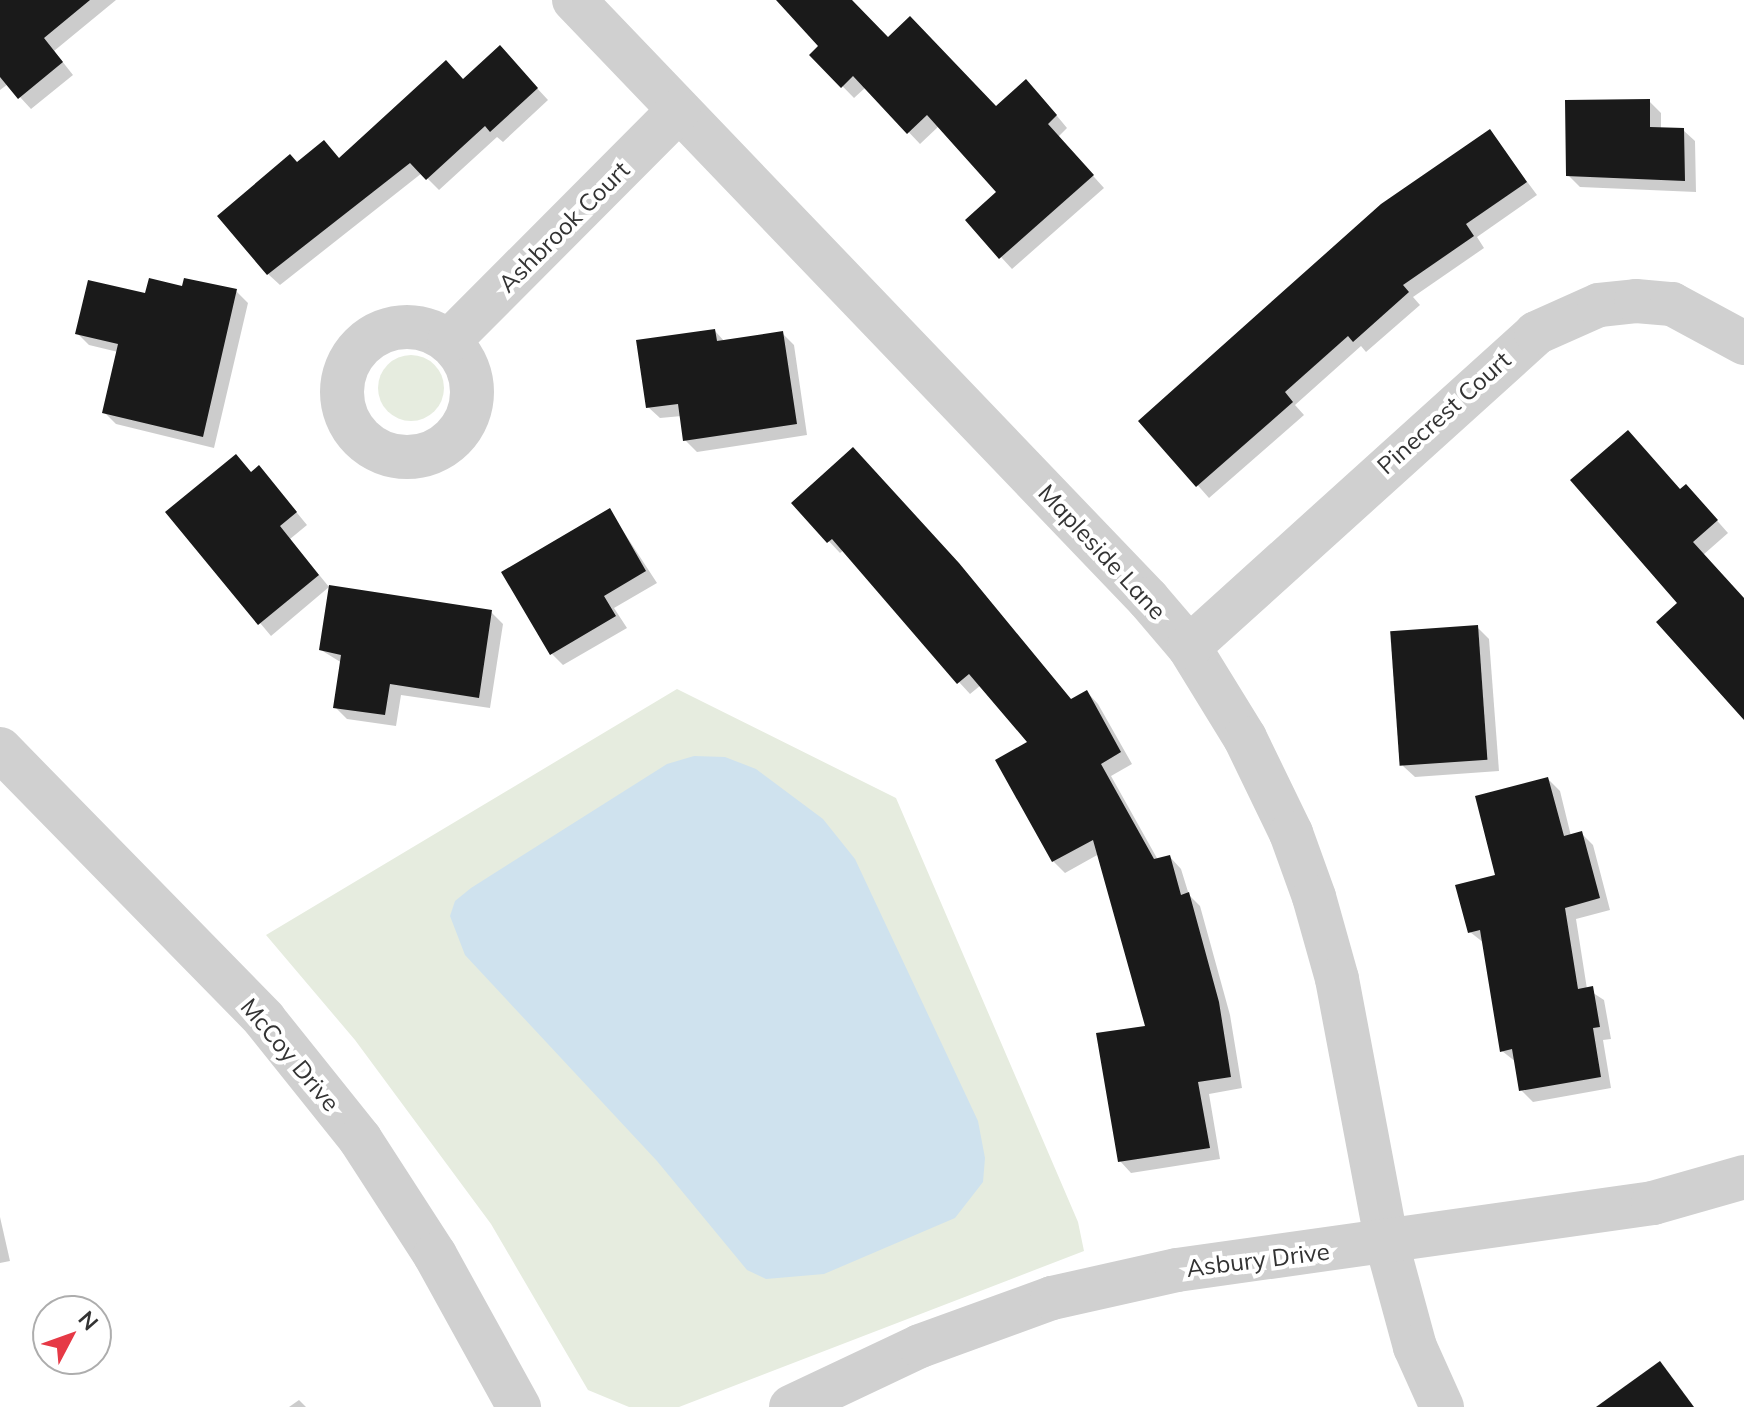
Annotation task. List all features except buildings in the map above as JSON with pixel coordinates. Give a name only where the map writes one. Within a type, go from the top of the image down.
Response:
[{"type":"street","name":"Mapleside Lane","points":[[574,0],[1189,647],[1245,738],[1291,833],[1314,897],[1337,979],[1387,1244],[1415,1347],[1442,1407]]},
{"type":"street","name":"Ashbrook Court","points":[[449,341],[678,111]]},
{"type":"street","name":"Pinecrest Court","points":[[1189,647],[1536,333],[1599,305],[1636,301],[1672,304],[1744,343]]},
{"type":"street","name":"McCoy Drive","points":[[0,749],[264,1019],[360,1139],[435,1255],[519,1407]]},
{"type":"street","name":"Asbury Drive","points":[[791,1407],[920,1346],[1052,1298],[1177,1270],[1387,1244],[1653,1203],[1744,1177]]},
{"type":"shaded area","points":[[405,355],[417,355],[429,360],[439,370],[444,388],[442,401],[429,416],[417,421],[405,421],[393,416],[383,406],[378,394],[378,382],[383,370],[393,360]]},
{"type":"shaded area","points":[[677,689],[896,798],[1078,1222],[1084,1251],[679,1407],[629,1407],[588,1390],[491,1224],[355,1040],[266,935]]},
{"type":"water","points":[[694,756],[725,757],[756,769],[823,819],[855,859],[978,1121],[985,1158],[983,1182],[955,1218],[824,1274],[766,1279],[747,1270],[657,1161],[465,955],[450,916],[455,901],[471,888],[667,764]]}]
